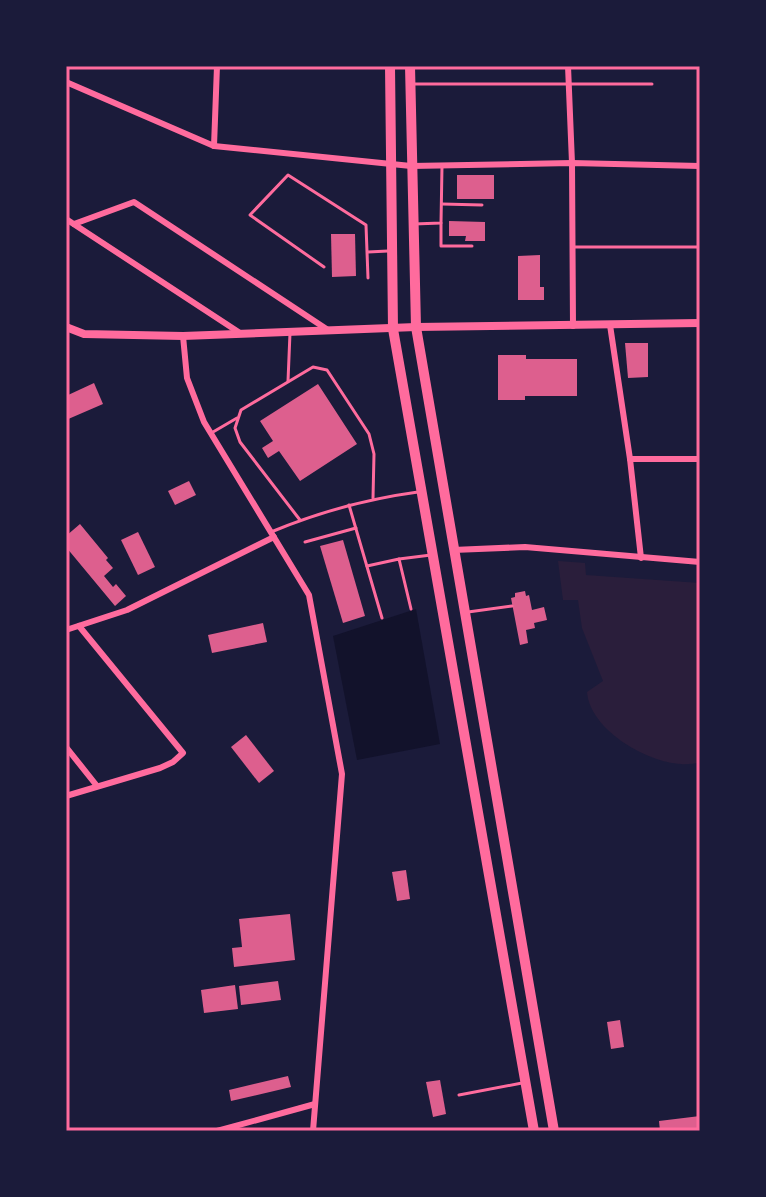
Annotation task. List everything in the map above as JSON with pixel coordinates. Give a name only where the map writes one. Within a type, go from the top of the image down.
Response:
[{"type":"main road","points":[[390,66],[393,329],[534,1131]]},
{"type":"main road","points":[[410,66],[416,327],[554,1131]]},
{"type":"street","points":[[214,146],[217,66]]},
{"type":"street","points":[[568,66],[573,326]]},
{"type":"street","points":[[66,82],[214,146],[411,166],[572,163],[700,166]]},
{"type":"street","points":[[74,224],[134,202],[330,332]]},
{"type":"street","points":[[66,219],[242,334]]},
{"type":"street","points":[[66,327],[84,334],[183,336],[416,327],[700,323]]},
{"type":"street","points":[[610,325],[641,558]]},
{"type":"street","points":[[183,336],[187,378],[211,433],[309,595],[342,774],[313,1131]]},
{"type":"street","points":[[630,459],[700,459]]},
{"type":"street","points":[[66,630],[127,610],[273,534]]},
{"type":"street","points":[[453,550],[525,547],[700,562]]},
{"type":"street","points":[[66,796],[160,768],[183,753],[79,626]]},
{"type":"street","points":[[66,747],[97,786]]},
{"type":"street","points":[[217,1131],[315,1104]]},
{"type":"lane","points":[[411,84],[652,84]]},
{"type":"lane","points":[[442,166],[441,246],[472,246]]},
{"type":"lane","points":[[324,267],[250,215],[288,175],[366,225],[368,278]]},
{"type":"lane","points":[[442,204],[482,205]]},
{"type":"lane","points":[[413,224],[441,223]]},
{"type":"lane","points":[[572,247],[700,247]]},
{"type":"lane","points":[[367,252],[392,250]]},
{"type":"lane","points":[[288,382],[290,333]]},
{"type":"lane","points":[[300,520],[240,442],[235,428],[241,410],[313,367],[327,370],[369,434],[374,454],[373,498]]},
{"type":"lane","points":[[211,433],[237,418]]},
{"type":"lane","points":[[273,534],[300,520],[373,498],[422,492]]},
{"type":"lane","points":[[349,505],[382,618]]},
{"type":"lane","points":[[305,542],[356,528]]},
{"type":"lane","points":[[367,566],[433,555]]},
{"type":"lane","points":[[399,559],[411,609]]},
{"type":"lane","points":[[464,612],[512,606]]},
{"type":"lane","points":[[459,1095],[545,1079]]},
{"type":"shaded area","points":[[558,561],[585,563],[586,575],[700,583],[700,763],[681,764],[652,757],[622,741],[598,719],[590,706],[587,692],[603,681],[582,628],[578,600],[563,600]]},
{"type":"shaded area","points":[[416,609],[440,744],[357,760],[333,636]]},
{"type":"building","points":[[457,175],[494,175],[494,199],[457,199]]},
{"type":"building","points":[[449,221],[485,222],[485,241],[465,241],[466,236],[449,236]]},
{"type":"building","points":[[331,234],[355,234],[356,276],[332,277]]},
{"type":"building","points":[[540,255],[540,287],[544,287],[544,300],[518,300],[518,256]]},
{"type":"building","points":[[625,343],[648,343],[648,377],[628,378]]},
{"type":"building","points":[[498,355],[526,355],[526,359],[577,359],[577,396],[525,396],[525,400],[498,400]]},
{"type":"building","points":[[94,383],[103,404],[66,420],[66,396]]},
{"type":"building","points":[[318,384],[357,444],[300,481],[279,451],[268,458],[262,448],[273,441],[260,421]]},
{"type":"building","points":[[189,481],[196,495],[175,505],[168,491]]},
{"type":"building","points":[[80,524],[113,568],[104,576],[126,596],[115,606],[66,547],[66,536]]},
{"type":"building","points":[[138,532],[155,567],[138,575],[121,540]]},
{"type":"building","points":[[343,540],[365,616],[343,623],[320,546]]},
{"type":"building","points":[[525,591],[532,610],[544,607],[547,620],[534,623],[535,628],[526,630],[528,643],[520,645],[511,598],[515,597],[515,593]]},
{"type":"building","points":[[263,623],[267,642],[212,653],[208,635]]},
{"type":"building","points":[[246,735],[274,771],[259,783],[231,747]]},
{"type":"building","points":[[406,870],[410,899],[397,901],[392,872]]},
{"type":"building","points":[[290,914],[295,960],[234,967],[232,948],[242,947],[239,919]]},
{"type":"building","points":[[278,981],[281,1000],[241,1005],[239,986]]},
{"type":"building","points":[[235,985],[238,1009],[204,1013],[201,990]]},
{"type":"building","points":[[620,1020],[624,1047],[611,1049],[607,1022]]},
{"type":"building","points":[[288,1076],[291,1087],[231,1101],[229,1090]]},
{"type":"building","points":[[440,1080],[446,1114],[433,1117],[426,1082]]},
{"type":"building","points":[[700,1116],[700,1131],[660,1131],[659,1121]]}]
